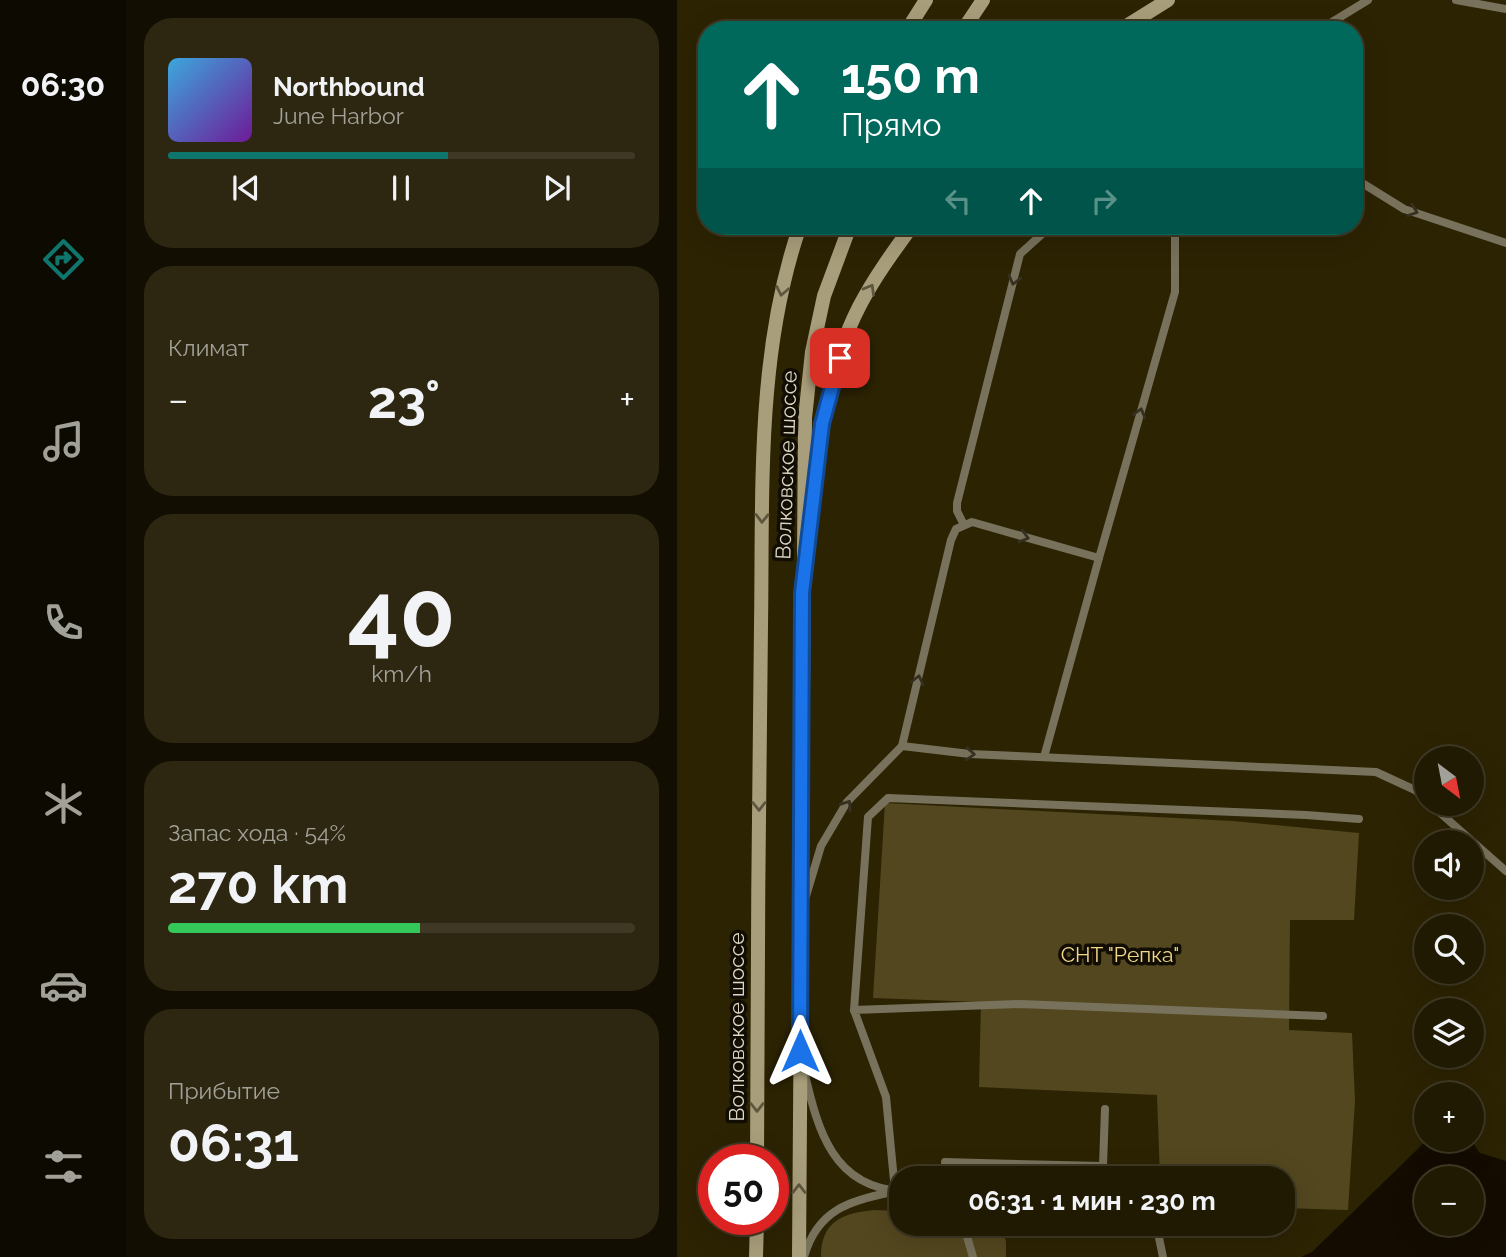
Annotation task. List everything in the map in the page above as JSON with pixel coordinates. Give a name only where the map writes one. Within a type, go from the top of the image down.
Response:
[{"type":"main road","points":[[913,21],[926,0]]},
{"type":"main road","points":[[969,21],[983,0]]},
{"type":"main road","points":[[1134,21],[1168,0]]},
{"type":"main road","name":"Волковское шоссе","points":[[757,1144],[764,425],[774,331],[789,256],[797,235]]},
{"type":"main road","name":"Волковское шоссе","points":[[799,1257],[805,418],[812,352],[824,296],[847,235]]},
{"type":"main road","points":[[802,593],[822,424],[840,358],[858,309],[906,235]]},
{"type":"main road","points":[[756,1235],[756,1257]]},
{"type":"lane","points":[[1334,21],[1368,0]]},
{"type":"lane","points":[[1456,0],[1506,9]]},
{"type":"lane","points":[[1363,184],[1404,209],[1506,243]]},
{"type":"lane","points":[[963,525],[957,503],[1020,254],[1040,235]]},
{"type":"lane","points":[[1044,757],[1175,292],[1175,235]]},
{"type":"lane","points":[[801,912],[821,846],[847,802],[902,746],[951,540],[956,529],[972,522],[1099,558]]},
{"type":"lane","points":[[902,746],[970,754],[1376,772],[1414,790]]},
{"type":"lane","points":[[895,1166],[886,1097],[854,1010],[868,817],[888,798],[1359,819]]},
{"type":"lane","points":[[1443,816],[1506,871]]},
{"type":"lane","points":[[854,1010],[1021,1004],[1323,1016]]},
{"type":"lane","points":[[800,1051],[815,1117],[836,1160],[850,1173],[871,1184],[889,1189]]},
{"type":"lane","points":[[945,1162],[1103,1166],[1105,1109]]},
{"type":"lane","points":[[804,1257],[817,1228],[828,1214],[866,1197],[889,1193]]},
{"type":"lane","points":[[967,1236],[973,1257]]},
{"type":"lane","points":[[1158,1236],[1163,1257]]},
{"type":"green space","name":"СНТ \"Репка\"","points":[[885,803],[1233,821],[1359,833],[1354,920],[1290,920],[1289,1030],[1352,1033],[1355,1101],[1348,1210],[1295,1208],[1295,1166],[1160,1166],[1157,1095],[979,1087],[981,1002],[873,998]]},
{"type":"green space","points":[[889,1211],[889,1236],[1004,1236],[1006,1257],[821,1257],[825,1235],[830,1227],[836,1221],[853,1214]]},
{"type":"shaded area","points":[[1415,1152],[1479,1152],[1506,1161],[1506,1257],[1301,1257],[1312,1252]]},
{"type":"route","points":[[800,1051],[802,593],[822,424],[840,358]]}]
